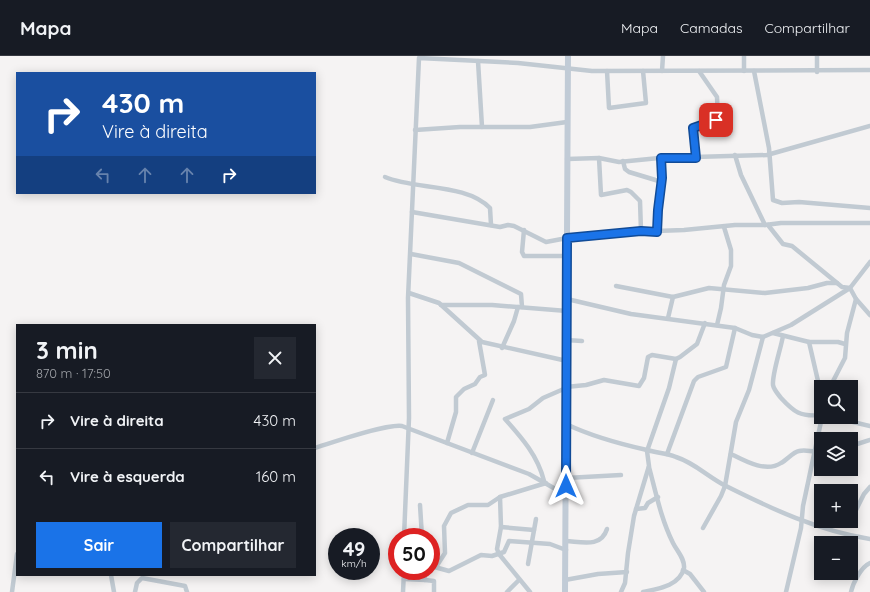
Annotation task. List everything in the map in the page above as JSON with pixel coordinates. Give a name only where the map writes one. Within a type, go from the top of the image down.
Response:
[{"type":"main road","points":[[565,592],[568,56]]},
{"type":"street","points":[[662,71],[663,56]]},
{"type":"street","points":[[744,56],[744,71]]},
{"type":"street","points":[[817,56],[817,72]]},
{"type":"street","points":[[404,528],[408,429],[409,293],[412,183],[419,58],[469,58],[478,61],[607,71],[817,72],[870,70]]},
{"type":"street","points":[[478,61],[482,127]]},
{"type":"street","points":[[607,71],[609,108],[646,103],[643,71]]},
{"type":"street","points":[[696,158],[693,128],[718,118],[717,97],[699,71]]},
{"type":"street","points":[[754,71],[769,155],[772,197],[776,202],[870,208]]},
{"type":"street","points":[[415,130],[482,127],[530,127],[568,122]]},
{"type":"street","points":[[567,159],[599,158],[608,161],[623,161],[661,158],[769,155],[870,126]]},
{"type":"street","points":[[735,155],[741,175],[767,225],[783,244],[792,246],[842,287],[850,288]]},
{"type":"street","points":[[599,158],[601,195],[627,190],[631,192],[640,201],[641,231]]},
{"type":"street","points":[[657,232],[662,182],[661,158]]},
{"type":"street","points":[[623,161],[625,169],[629,172],[662,182]]},
{"type":"street","points":[[385,178],[445,189],[485,204],[491,209],[491,225]]},
{"type":"street","points":[[412,212],[500,227],[508,225],[524,230],[544,242],[567,238],[641,231],[657,232],[767,225],[780,222],[870,223]]},
{"type":"street","points":[[717,325],[722,308],[723,289],[732,266],[731,250],[724,227]]},
{"type":"street","points":[[524,230],[522,252],[524,256],[567,256]]},
{"type":"street","points":[[411,254],[451,260],[469,266],[521,294],[520,307],[502,348]]},
{"type":"street","points":[[567,299],[631,314],[734,328],[752,335],[763,337],[791,325],[850,288],[870,262]]},
{"type":"street","points":[[616,286],[673,297],[702,289],[723,289],[765,293],[808,288],[827,283],[837,283]]},
{"type":"street","points":[[850,288],[856,299],[870,315]]},
{"type":"street","points":[[409,293],[424,297],[441,305],[479,341],[502,348],[566,361]]},
{"type":"street","points":[[668,318],[673,297]]},
{"type":"street","points":[[834,380],[846,358],[845,344],[856,299]]},
{"type":"street","points":[[441,305],[520,307],[567,311]]},
{"type":"street","points":[[643,592],[664,588],[676,579],[683,570],[682,559],[673,545],[664,524],[649,466],[647,451],[669,388],[676,359],[697,344],[705,324]]},
{"type":"street","points":[[667,454],[694,381],[703,375],[725,369],[734,328]]},
{"type":"street","points":[[773,333],[809,342],[838,342],[845,344]]},
{"type":"street","points":[[783,336],[773,385],[775,390],[792,410],[814,415]]},
{"type":"street","points":[[703,528],[725,486],[736,422],[748,390],[763,337]]},
{"type":"street","points":[[566,340],[582,341]]},
{"type":"street","points":[[447,443],[456,412],[456,397],[464,389],[475,384],[480,377],[485,375],[479,341]]},
{"type":"street","points":[[809,342],[818,380]]},
{"type":"street","points":[[545,482],[542,471],[530,447],[505,419],[529,409],[543,398],[566,387],[586,385],[604,380],[638,386],[644,378],[648,357],[652,355],[676,359]]},
{"type":"street","points":[[472,453],[493,400]]},
{"type":"street","points":[[858,423],[870,426]]},
{"type":"street","points":[[566,424],[580,431],[647,451],[667,454],[694,465],[725,486],[811,525],[870,539]]},
{"type":"street","points":[[316,448],[395,426],[408,429],[529,474],[566,495]]},
{"type":"street","points":[[858,444],[870,440]]},
{"type":"street","points":[[731,454],[755,465],[775,466],[797,451],[814,453]]},
{"type":"street","points":[[786,592],[814,463]]},
{"type":"street","points":[[621,592],[626,583],[630,542],[636,509],[649,466]]},
{"type":"street","points":[[566,478],[621,474]]},
{"type":"street","points":[[440,559],[445,554],[444,526],[449,515],[468,505],[488,505],[500,497],[545,482]]},
{"type":"street","points":[[858,506],[864,494],[870,487]]},
{"type":"street","points":[[500,497],[501,527],[497,546],[499,554],[530,592]]},
{"type":"street","points":[[636,509],[645,508],[648,502],[658,497]]},
{"type":"street","points":[[420,505],[421,528]]},
{"type":"street","points":[[528,564],[536,519]]},
{"type":"street","points":[[501,527],[534,530]]},
{"type":"street","points":[[566,541],[592,542],[601,540],[607,529]]},
{"type":"street","points":[[440,568],[449,571],[481,556],[505,552],[509,541],[550,544],[566,550]]},
{"type":"street","points":[[12,592],[16,562]]},
{"type":"street","points":[[851,592],[856,580],[866,565],[870,563]]},
{"type":"street","points":[[683,570],[690,574],[704,592]]},
{"type":"street","points":[[565,580],[598,574],[626,572]]},
{"type":"street","points":[[110,576],[114,592]]},
{"type":"street","points":[[136,592],[137,583],[142,578],[185,586],[187,592]]},
{"type":"street","points":[[403,592],[404,580]]},
{"type":"street","points":[[425,580],[434,581],[434,592]]},
{"type":"street","points":[[507,592],[519,580]]},
{"type":"route","points":[[566,486],[567,238],[641,231],[657,232],[662,178],[661,158],[696,158],[694,126],[716,120]]}]
